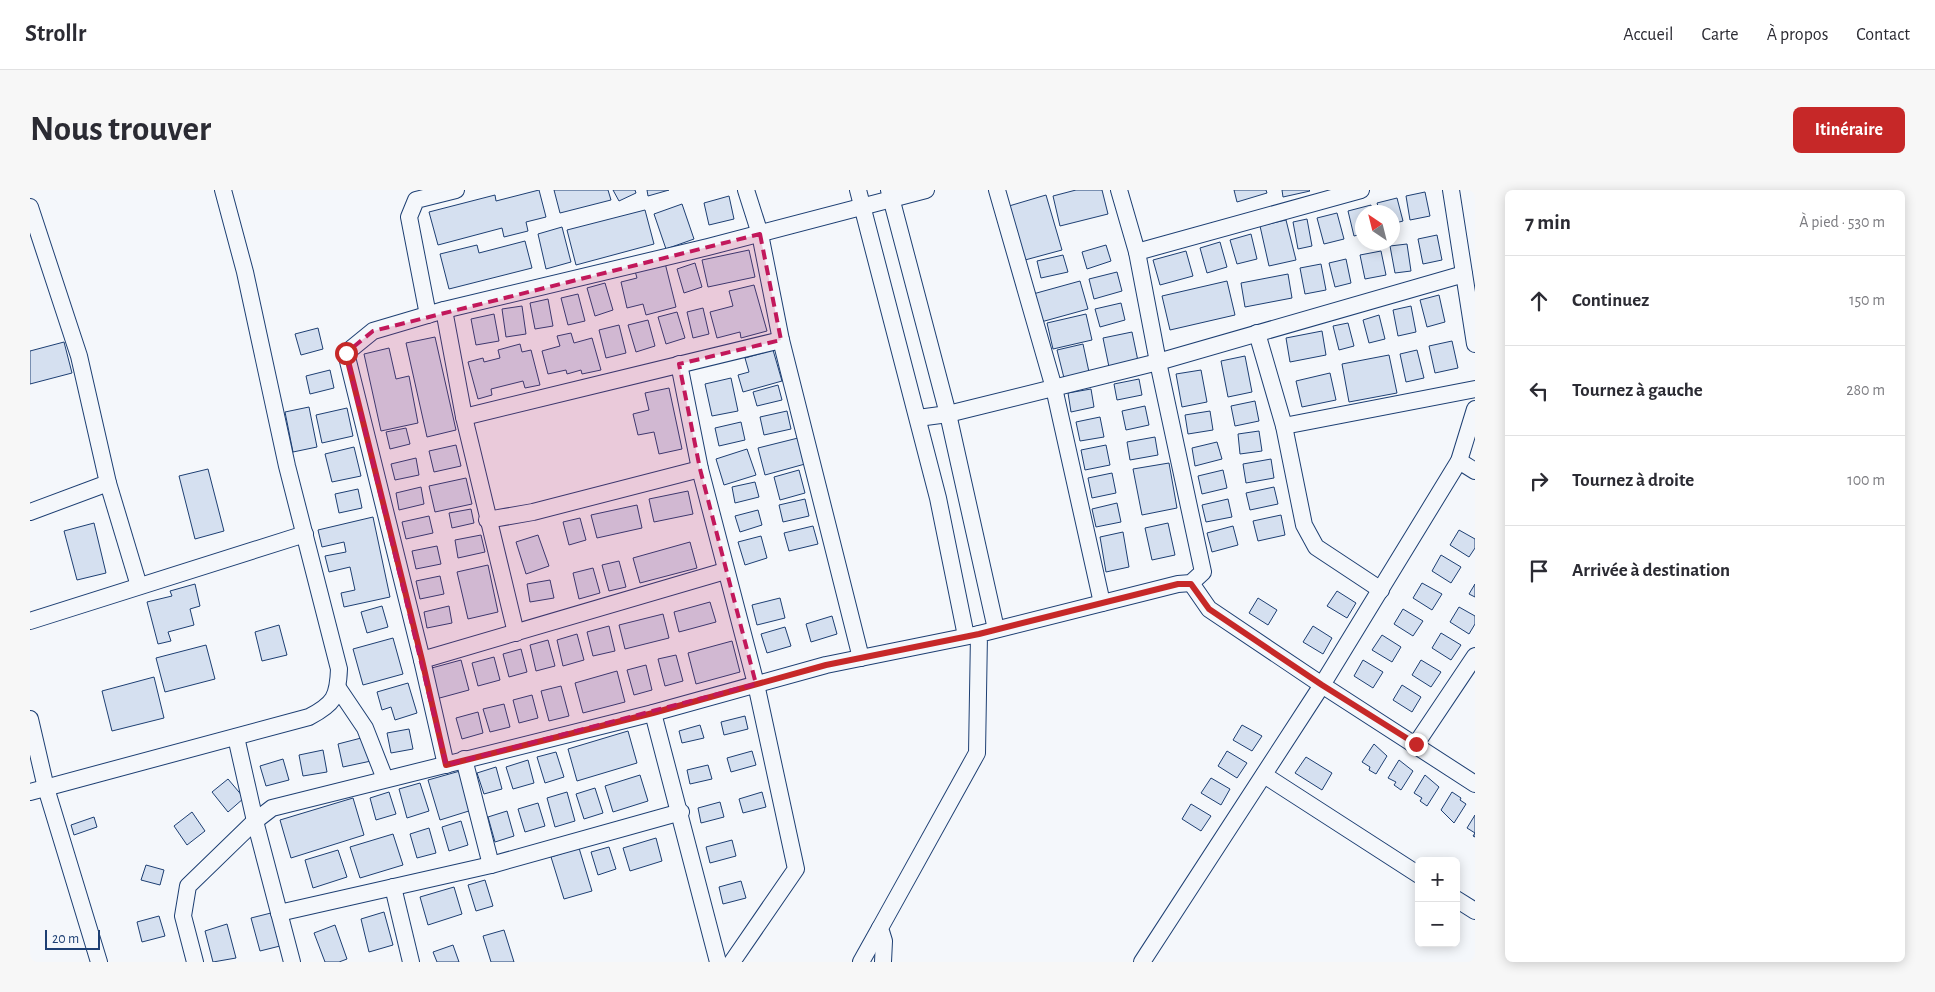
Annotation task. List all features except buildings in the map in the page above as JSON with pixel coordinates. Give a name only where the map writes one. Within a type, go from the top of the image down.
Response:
[{"type":"street","points":[[30,792],[309,717],[329,706],[338,688],[339,669],[287,466],[245,272],[223,190]]},
{"type":"street","points":[[456,190],[416,200],[409,217],[464,417],[487,520],[516,633]]},
{"type":"street","points":[[746,190],[760,234],[781,340],[861,658]]},
{"type":"street","points":[[858,190],[973,635],[977,753],[861,962]]},
{"type":"street","points":[[446,765],[346,353],[373,331],[436,313],[760,234],[862,207],[890,195],[926,190]]},
{"type":"street","points":[[997,190],[1054,388],[1102,603]]},
{"type":"street","points":[[195,962],[183,916],[188,886],[255,821],[272,808],[653,713],[756,684],[861,658],[973,635],[1178,584],[1191,584],[1203,572],[1158,362],[1137,252],[1119,190]]},
{"type":"street","points":[[1137,252],[1361,190]]},
{"type":"street","points":[[1451,190],[1475,344]]},
{"type":"street","points":[[890,195],[948,414],[996,629]]},
{"type":"street","points":[[30,206],[79,356],[108,483],[139,586]]},
{"type":"street","points":[[918,418],[948,414],[1158,362],[1464,274]]},
{"type":"street","points":[[1257,334],[1284,426],[1304,525],[1316,547],[1380,590]]},
{"type":"street","points":[[464,417],[781,340]]},
{"type":"street","points":[[679,364],[700,469],[725,571],[756,684],[796,869],[732,962]]},
{"type":"street","points":[[1284,426],[1475,389]]},
{"type":"street","points":[[1142,962],[1322,685],[1460,461],[1475,409]]},
{"type":"street","points":[[1460,461],[1475,471]]},
{"type":"street","points":[[487,520],[533,512],[700,469]]},
{"type":"street","points":[[30,512],[108,483]]},
{"type":"street","points":[[30,621],[305,534]]},
{"type":"street","points":[[422,660],[725,571]]},
{"type":"street","points":[[1191,584],[1209,609],[1475,784]]},
{"type":"street","points":[[1416,744],[1475,656]]},
{"type":"street","points":[[338,688],[365,728],[385,780]]},
{"type":"street","points":[[653,713],[681,812],[718,962]]},
{"type":"street","points":[[30,719],[46,788],[99,962]]},
{"type":"street","points":[[236,737],[255,821],[292,962]]},
{"type":"street","points":[[464,759],[490,865]]},
{"type":"street","points":[[1264,774],[1415,872]]},
{"type":"street","points":[[279,913],[490,865],[681,812]]},
{"type":"street","points":[[393,887],[411,962]]},
{"type":"street","points":[[1460,902],[1475,912]]},
{"type":"street","points":[[880,928],[884,941],[883,962]]},
{"type":"highlighted area","points":[[760,234],[781,340],[679,364],[700,469],[756,684],[446,765],[346,353],[373,331]]},
{"type":"route","points":[[346,353],[446,765],[653,713],[826,665],[979,634],[1178,584],[1191,584],[1209,609],[1322,685],[1416,744]]}]
